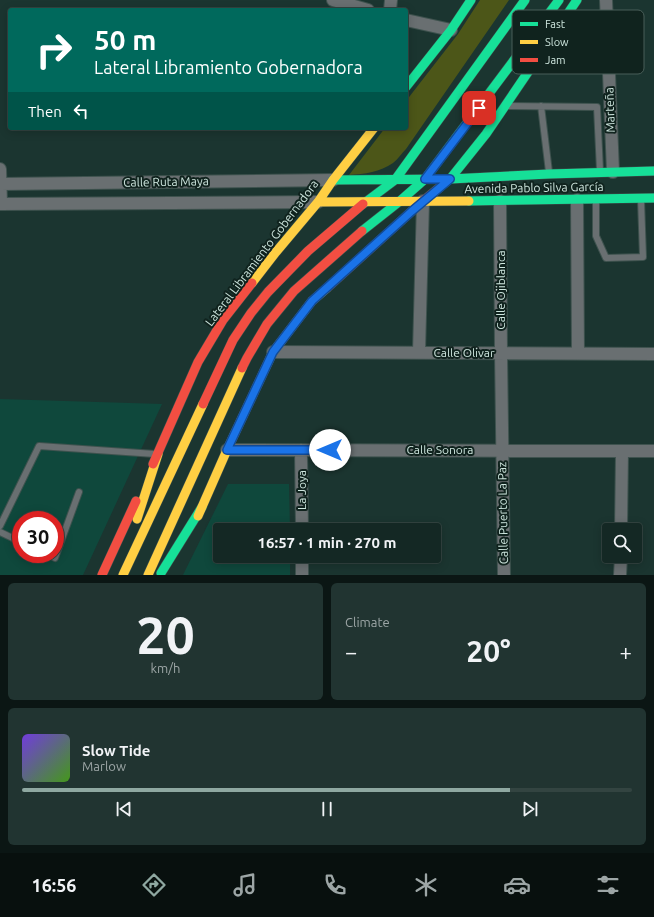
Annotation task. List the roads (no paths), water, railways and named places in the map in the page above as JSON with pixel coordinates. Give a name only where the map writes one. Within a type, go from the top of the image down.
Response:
[{"type":"main road","points":[[408,84],[451,30],[471,0]]},
{"type":"main road","points":[[518,10],[525,0]]},
{"type":"main road","points":[[552,10],[559,0]]},
{"type":"main road","points":[[570,10],[577,0]]},
{"type":"main road","points":[[123,575],[233,340],[251,313],[268,292],[308,250],[395,180],[512,18]]},
{"type":"main road","points":[[148,575],[247,358],[267,324],[294,291],[354,237],[400,201],[425,179],[512,63]]},
{"type":"main road","points":[[168,575],[202,508],[227,450],[273,352],[312,301],[423,201],[450,179],[486,134],[527,74]]},
{"type":"main road","name":"Lateral Libramiento Gobernadora","points":[[102,575],[142,490],[198,362],[223,320],[276,252],[318,202],[333,180],[372,130]]},
{"type":"main road","name":"Avenida Pablo Silva García","points":[[333,180],[450,179],[654,171]]},
{"type":"main road","name":"Avenida Pablo Silva García","points":[[318,202],[654,198]]},
{"type":"main road","points":[[119,575],[158,454]]},
{"type":"main road","points":[[159,575],[202,508]]},
{"type":"street","points":[[333,0],[361,8]]},
{"type":"street","points":[[408,20],[451,30]]},
{"type":"street","name":"Marteña","points":[[606,74],[606,172]]},
{"type":"street","points":[[0,169],[1,204]]},
{"type":"street","name":"Calle Ruta Maya","points":[[0,184],[333,180]]},
{"type":"street","points":[[577,200],[578,353]]},
{"type":"street","points":[[419,352],[423,201]]},
{"type":"street","name":"Calle Ojiblanca","points":[[500,201],[503,450]]},
{"type":"street","name":"Calle Ruta Maya","points":[[1,204],[318,202]]},
{"type":"street","name":"Calle Olivar","points":[[273,352],[654,354]]},
{"type":"street","name":"Calle Sonora","points":[[227,450],[654,451]]},
{"type":"street","name":"La Joya","points":[[301,450],[302,523]]},
{"type":"street","name":"Calle Puerto La Paz","points":[[503,450],[504,575]]},
{"type":"street","points":[[621,523],[622,451]]},
{"type":"street","points":[[302,563],[302,575]]},
{"type":"street","points":[[620,563],[620,575]]},
{"type":"lane","points":[[505,106],[597,107],[606,172]]},
{"type":"lane","points":[[541,106],[549,174]]},
{"type":"lane","points":[[596,199],[596,236],[606,258],[643,257],[641,198]]},
{"type":"lane","points":[[0,526],[39,446],[158,454]]},
{"type":"lane","points":[[64,533],[79,492]]},
{"type":"lane","points":[[0,532],[12,538]]}]
